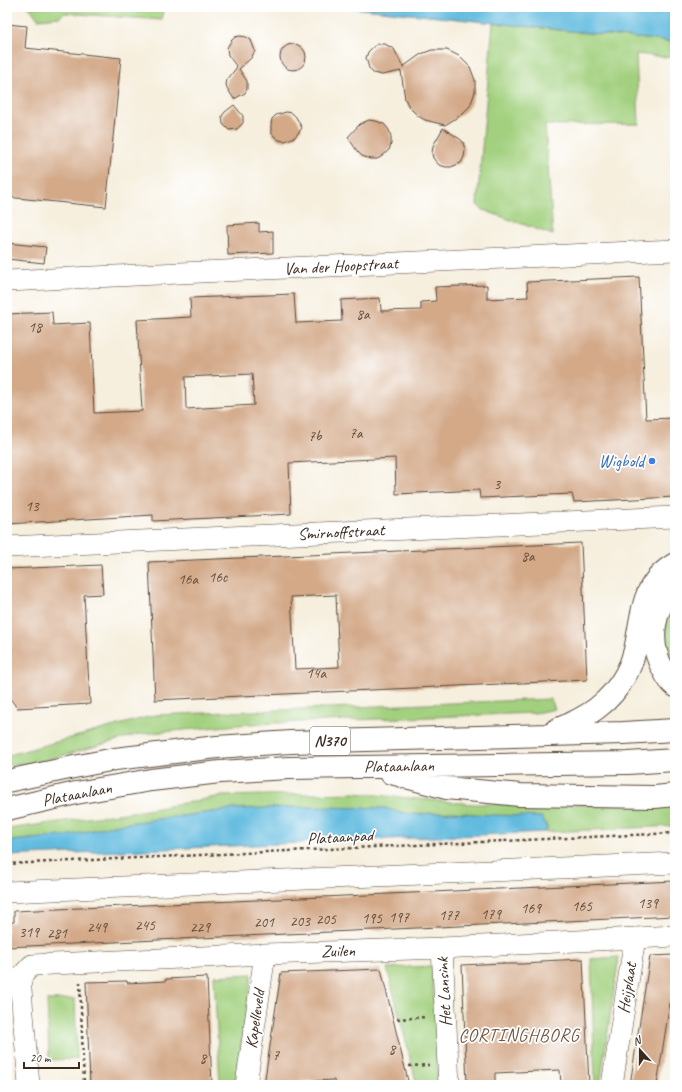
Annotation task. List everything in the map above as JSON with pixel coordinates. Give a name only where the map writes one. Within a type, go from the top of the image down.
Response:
[{"type":"highway","name":"N370","points":[[545,735],[580,720],[607,701],[626,674],[635,648],[644,601],[652,585],[662,574],[675,564]]},
{"type":"highway","points":[[675,584],[663,600],[658,612],[654,626],[654,641],[657,656],[662,668],[670,682],[675,686]]},
{"type":"highway","name":"Plataanlaan","points":[[7,781],[115,759],[216,747],[291,742],[675,730]]},
{"type":"highway","name":"Plataanlaan","points":[[7,809],[76,793],[151,780],[228,772],[289,768],[628,763],[675,760]]},
{"type":"highway","name":"N370","points":[[367,766],[446,788],[520,795],[655,797],[675,795]]},
{"type":"street","name":"Van der Hoopstraat","points":[[7,281],[675,250]]},
{"type":"street","name":"Smirnoffstraat","points":[[7,547],[675,517]]},
{"type":"street","points":[[7,892],[675,863]]},
{"type":"street","name":"Zuilen","points":[[13,978],[32,966],[79,963],[265,954],[442,948],[675,936]]},
{"type":"street","name":"Heijplaat","points":[[612,1085],[635,938]]},
{"type":"street","name":"Het Lansink","points":[[442,948],[449,1085]]},
{"type":"street","name":"Kapelleveld","points":[[246,1085],[265,954]]},
{"type":"street","points":[[13,978],[29,1085]]},
{"type":"path","name":"Plataanpad","points":[[7,864],[675,833]]},
{"type":"path","points":[[79,963],[84,1085]]},
{"type":"path","points":[[397,1019],[446,1016]]},
{"type":"green space","points":[[27,7],[163,7],[162,20],[64,13],[60,17],[38,19],[30,8]]},
{"type":"green space","points":[[493,23],[675,42],[675,58],[636,54],[639,124],[545,125],[553,235],[483,210],[477,205]]},
{"type":"green space","points":[[675,595],[675,674],[669,668],[661,620]]},
{"type":"green space","points":[[551,699],[555,709],[535,713],[249,724],[140,734],[32,764],[7,765],[7,756],[155,715]]},
{"type":"green space","points":[[355,793],[473,804],[636,805],[675,803],[675,826],[546,832],[547,828],[545,822],[454,812],[416,814],[401,813],[385,808],[302,807],[235,809],[113,825],[72,835],[11,841],[7,844],[7,829],[147,810],[222,796]]},
{"type":"green space","points":[[619,957],[600,1085],[595,1085],[591,959]]},
{"type":"green space","points":[[432,966],[438,1085],[417,1085],[387,968]]},
{"type":"green space","points":[[252,974],[235,1085],[220,1085],[214,976]]},
{"type":"green space","points":[[75,999],[77,1059],[49,1060],[47,1000]]},
{"type":"water","points":[[343,7],[675,7],[675,42]]},
{"type":"water","points":[[302,807],[385,808],[401,813],[416,814],[454,812],[542,817],[547,828],[546,832],[7,856],[7,844],[11,841],[72,835],[113,825],[235,809]]},
{"type":"building","points":[[7,24],[27,26],[25,48],[121,58],[106,207],[7,197]]},
{"type":"building","points":[[240,36],[251,40],[255,51],[251,58],[239,69],[247,81],[247,89],[245,93],[234,99],[226,84],[227,80],[237,67],[228,55],[227,48],[235,37]]},
{"type":"building","points":[[293,44],[303,47],[306,57],[303,67],[293,70],[283,67],[280,57],[283,47]]},
{"type":"building","points":[[378,44],[385,44],[394,49],[403,67],[421,54],[432,50],[447,50],[459,56],[470,67],[475,80],[475,92],[470,106],[461,115],[445,125],[425,120],[418,116],[409,107],[405,99],[401,71],[382,75],[373,73],[369,68],[366,58],[368,52]]},
{"type":"building","points":[[234,105],[243,116],[243,123],[237,129],[229,130],[223,124],[222,116]]},
{"type":"building","points":[[286,112],[292,113],[296,117],[302,128],[295,137],[285,141],[279,140],[274,136],[271,132],[271,125],[272,119],[276,115]]},
{"type":"building","points":[[369,120],[384,124],[389,130],[391,137],[389,150],[377,159],[362,156],[348,137],[360,124]]},
{"type":"building","points":[[443,128],[463,142],[465,150],[461,163],[451,167],[439,165],[433,158],[433,146]]},
{"type":"building","points":[[259,223],[259,232],[273,231],[273,253],[228,255],[227,225]]},
{"type":"building","points":[[7,243],[46,247],[44,263],[7,259]]},
{"type":"building","points":[[639,277],[646,419],[675,418],[675,497],[574,502],[572,494],[480,498],[479,490],[396,494],[395,458],[289,463],[291,514],[153,521],[153,515],[7,524],[7,314],[52,312],[53,325],[90,323],[94,413],[142,411],[137,320],[191,317],[190,298],[294,294],[296,323],[342,321],[341,300],[380,298],[381,311],[421,310],[421,302],[436,301],[435,287],[487,285],[487,299],[528,297],[527,282]],"holes":[[[252,374],[254,405],[186,409],[185,377]]]},
{"type":"building","points":[[581,543],[587,680],[155,700],[149,562]],"holes":[[[336,595],[339,667],[295,669],[291,597]]]},
{"type":"building","points":[[101,565],[103,594],[84,595],[90,704],[17,708],[7,694],[7,686],[10,678],[7,675],[7,569]]},
{"type":"building","points":[[675,881],[675,916],[7,947],[7,923],[14,922],[14,911]]},
{"type":"building","points":[[675,955],[675,970],[657,1085],[630,1085],[650,956]]},
{"type":"building","points":[[583,959],[589,1085],[561,1085],[560,1070],[495,1073],[495,1085],[467,1085],[462,965],[503,963],[522,964],[542,963],[541,961]]},
{"type":"building","points":[[381,969],[409,1085],[335,1085],[334,1080],[292,1082],[292,1085],[264,1085],[281,973]]},
{"type":"building","points":[[207,977],[212,1085],[90,1085],[86,982],[127,981],[127,983]]},
{"type":"place","name":"Wigbold","points":[[652,461]]},
{"type":"district","name":"CORTINGHBORG","points":[[519,1035]]}]
